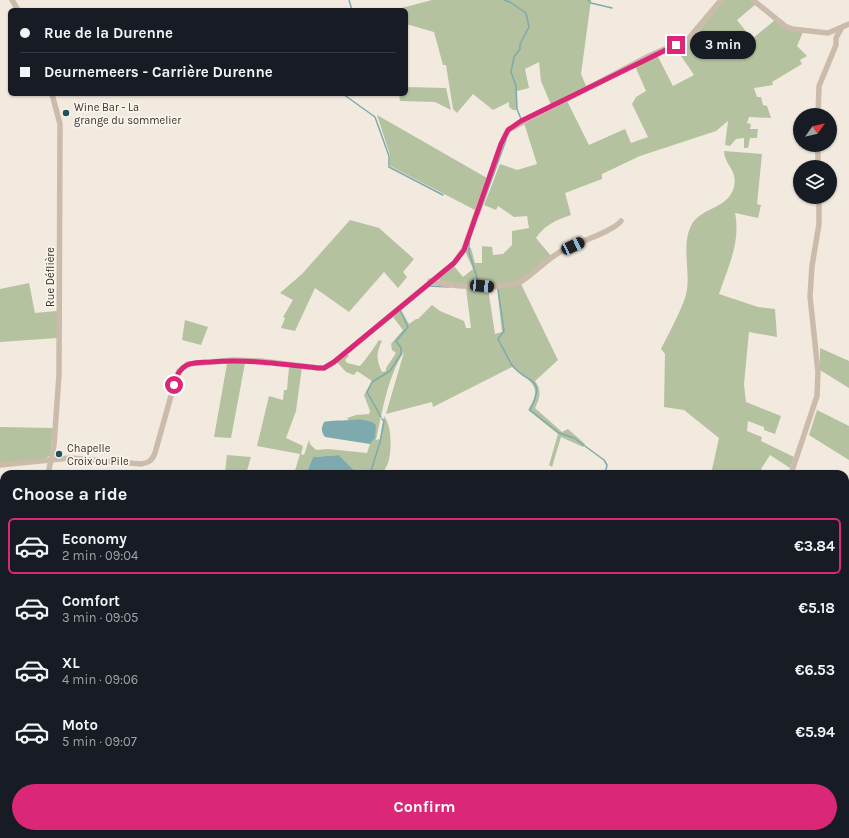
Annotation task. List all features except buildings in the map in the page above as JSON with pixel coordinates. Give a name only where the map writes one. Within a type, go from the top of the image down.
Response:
[{"type":"street","points":[[0,465],[70,458],[141,464],[147,463],[153,459],[156,453],[176,378],[182,368],[188,364],[233,360],[324,368],[334,362],[430,281],[454,263],[464,250],[504,134],[508,130],[521,121],[689,38],[721,0]]},
{"type":"street","points":[[753,0],[785,26],[792,29],[828,33],[842,29],[849,24]]},
{"type":"street","points":[[818,108],[819,86],[836,44],[836,38],[842,29]]},
{"type":"street","name":"Rue Déflière","points":[[49,470],[59,375],[60,124],[53,96]]},
{"type":"street","points":[[792,470],[817,396],[818,372],[810,280],[820,224],[819,204]]},
{"type":"street","points":[[430,281],[447,285],[492,286],[513,284],[529,276],[559,253],[613,228],[621,221]]},
{"type":"green space","points":[[432,0],[591,0],[581,74],[586,86],[597,81],[551,105],[541,81],[539,62],[525,69],[529,88],[517,91],[517,110],[513,110],[509,107],[509,102],[493,110],[473,94],[457,113],[453,109],[446,65],[443,65],[434,32],[408,25],[408,8],[402,8]]},
{"type":"green space","points":[[724,0],[750,0],[756,4],[737,20],[752,39],[775,20],[803,32],[797,46],[807,56],[800,60],[802,64],[772,82],[773,85],[754,88],[757,97],[761,97],[763,105],[767,106],[771,118],[749,117],[747,123],[751,124],[750,129],[758,129],[757,138],[750,138],[748,148],[744,148],[744,138],[736,139],[730,146],[725,145],[728,121],[716,131],[640,156],[602,174],[602,179],[565,193],[571,215],[547,226],[536,238],[551,256],[520,280],[508,285],[493,286],[462,284],[437,280],[454,266],[463,277],[473,269],[465,251],[467,248],[471,248],[475,263],[482,263],[482,246],[492,247],[493,255],[503,254],[512,245],[512,231],[529,228],[527,216],[514,217],[498,206],[496,210],[484,205],[500,164],[517,170],[537,164],[524,123],[567,101],[589,145],[625,129],[631,143],[648,137],[632,104],[636,97],[646,91],[635,66],[657,55],[673,86],[694,75],[675,47],[692,39]]},
{"type":"green space","points":[[408,87],[446,88],[451,110],[435,102],[400,101],[399,96],[408,96]]},
{"type":"green space","points":[[377,115],[487,178],[475,210],[390,166],[390,155]]},
{"type":"green space","points":[[724,151],[762,154],[757,204],[761,205],[758,218],[735,213],[735,244],[730,264],[719,294],[758,307],[775,309],[777,337],[749,332],[744,384],[746,402],[781,416],[775,434],[764,430],[764,427],[748,421],[747,431],[762,437],[761,441],[794,457],[790,468],[770,455],[761,469],[762,470],[712,470],[719,438],[684,410],[664,407],[665,354],[661,349],[686,296],[688,282],[686,248],[689,231],[696,218],[721,204],[731,194],[735,181],[733,171]]},
{"type":"green space","points":[[350,220],[379,228],[414,259],[403,272],[407,277],[398,288],[384,272],[349,312],[315,288],[295,331],[281,328],[285,318],[283,317],[293,300],[280,293],[302,274]]},
{"type":"green space","points":[[29,283],[35,313],[57,311],[57,338],[0,342],[0,289]]},
{"type":"green space","points":[[521,284],[558,360],[535,381],[539,388],[540,394],[535,408],[562,432],[568,429],[585,444],[583,447],[561,437],[552,467],[549,465],[558,434],[528,410],[535,396],[534,387],[524,375],[512,367],[433,407],[432,402],[386,414],[404,352],[398,361],[390,383],[383,406],[376,440],[380,439],[384,416],[389,426],[391,446],[388,464],[384,470],[354,470],[339,455],[313,457],[308,470],[295,470],[300,454],[257,446],[269,396],[283,400],[284,390],[287,390],[289,367],[302,367],[296,411],[286,438],[303,446],[301,454],[304,455],[309,440],[310,444],[316,450],[328,449],[367,453],[370,444],[375,438],[359,419],[349,421],[347,418],[356,415],[369,414],[370,411],[364,395],[372,381],[357,371],[354,375],[346,372],[337,362],[347,354],[349,356],[345,360],[347,363],[360,366],[379,340],[382,341],[378,353],[378,360],[382,372],[386,371],[386,368],[396,353],[392,350],[391,344],[403,330],[393,317],[401,310],[409,324],[418,319],[432,305],[440,311],[464,321],[466,328],[471,328],[466,288],[488,288],[495,334],[502,332],[497,288]]},
{"type":"green space","points":[[185,320],[208,327],[201,345],[182,340]]},
{"type":"green space","points":[[820,348],[849,361],[849,388],[820,370]]},
{"type":"green space","points":[[222,362],[245,363],[231,438],[214,437],[227,364]]},
{"type":"green space","points":[[817,410],[849,426],[849,460],[809,435]]},
{"type":"green space","points":[[0,427],[53,428],[50,455],[45,459],[0,463]]},
{"type":"green space","points":[[227,455],[251,457],[247,470],[225,470]]},
{"type":"water","points":[[359,419],[372,422],[376,425],[375,438],[370,444],[325,437],[322,431],[324,422]]},
{"type":"water","points":[[339,455],[354,470],[308,470],[313,457]]},
{"type":"waterway","points":[[349,0],[351,8]]},
{"type":"waterway","points":[[504,0],[510,2],[526,13],[529,27],[520,44],[520,49],[514,57],[511,72],[516,86],[517,109],[521,119]]},
{"type":"waterway","points":[[588,0],[591,3],[612,8]]},
{"type":"waterway","points":[[346,96],[375,117],[389,156],[389,167],[443,195]]},
{"type":"waterway","points":[[479,214],[506,140]]},
{"type":"waterway","points":[[469,242],[469,252],[479,284]]},
{"type":"waterway","points":[[479,282],[493,284]]},
{"type":"waterway","points":[[429,286],[449,287]]},
{"type":"waterway","points":[[498,289],[504,331],[498,339],[512,365],[518,372],[533,382],[536,386],[537,391],[530,410],[559,433],[574,438],[604,460],[607,465],[606,470]]},
{"type":"waterway","points":[[381,417],[367,392],[372,382],[390,371],[401,354],[401,348],[396,341],[408,327],[400,310]]},
{"type":"waterway","points":[[371,470],[380,442],[384,421],[382,419]]},
{"type":"place","name":"Wine Bar - La grange du sommelier","points":[[66,113]]},
{"type":"place","name":"Chapelle Croix ou Pile","points":[[59,454]]},
{"type":"route","points":[[174,385],[179,372],[188,364],[233,360],[261,361],[324,368],[334,362],[430,281],[454,263],[464,250],[504,134],[508,130],[521,121],[650,56],[676,45]]}]
